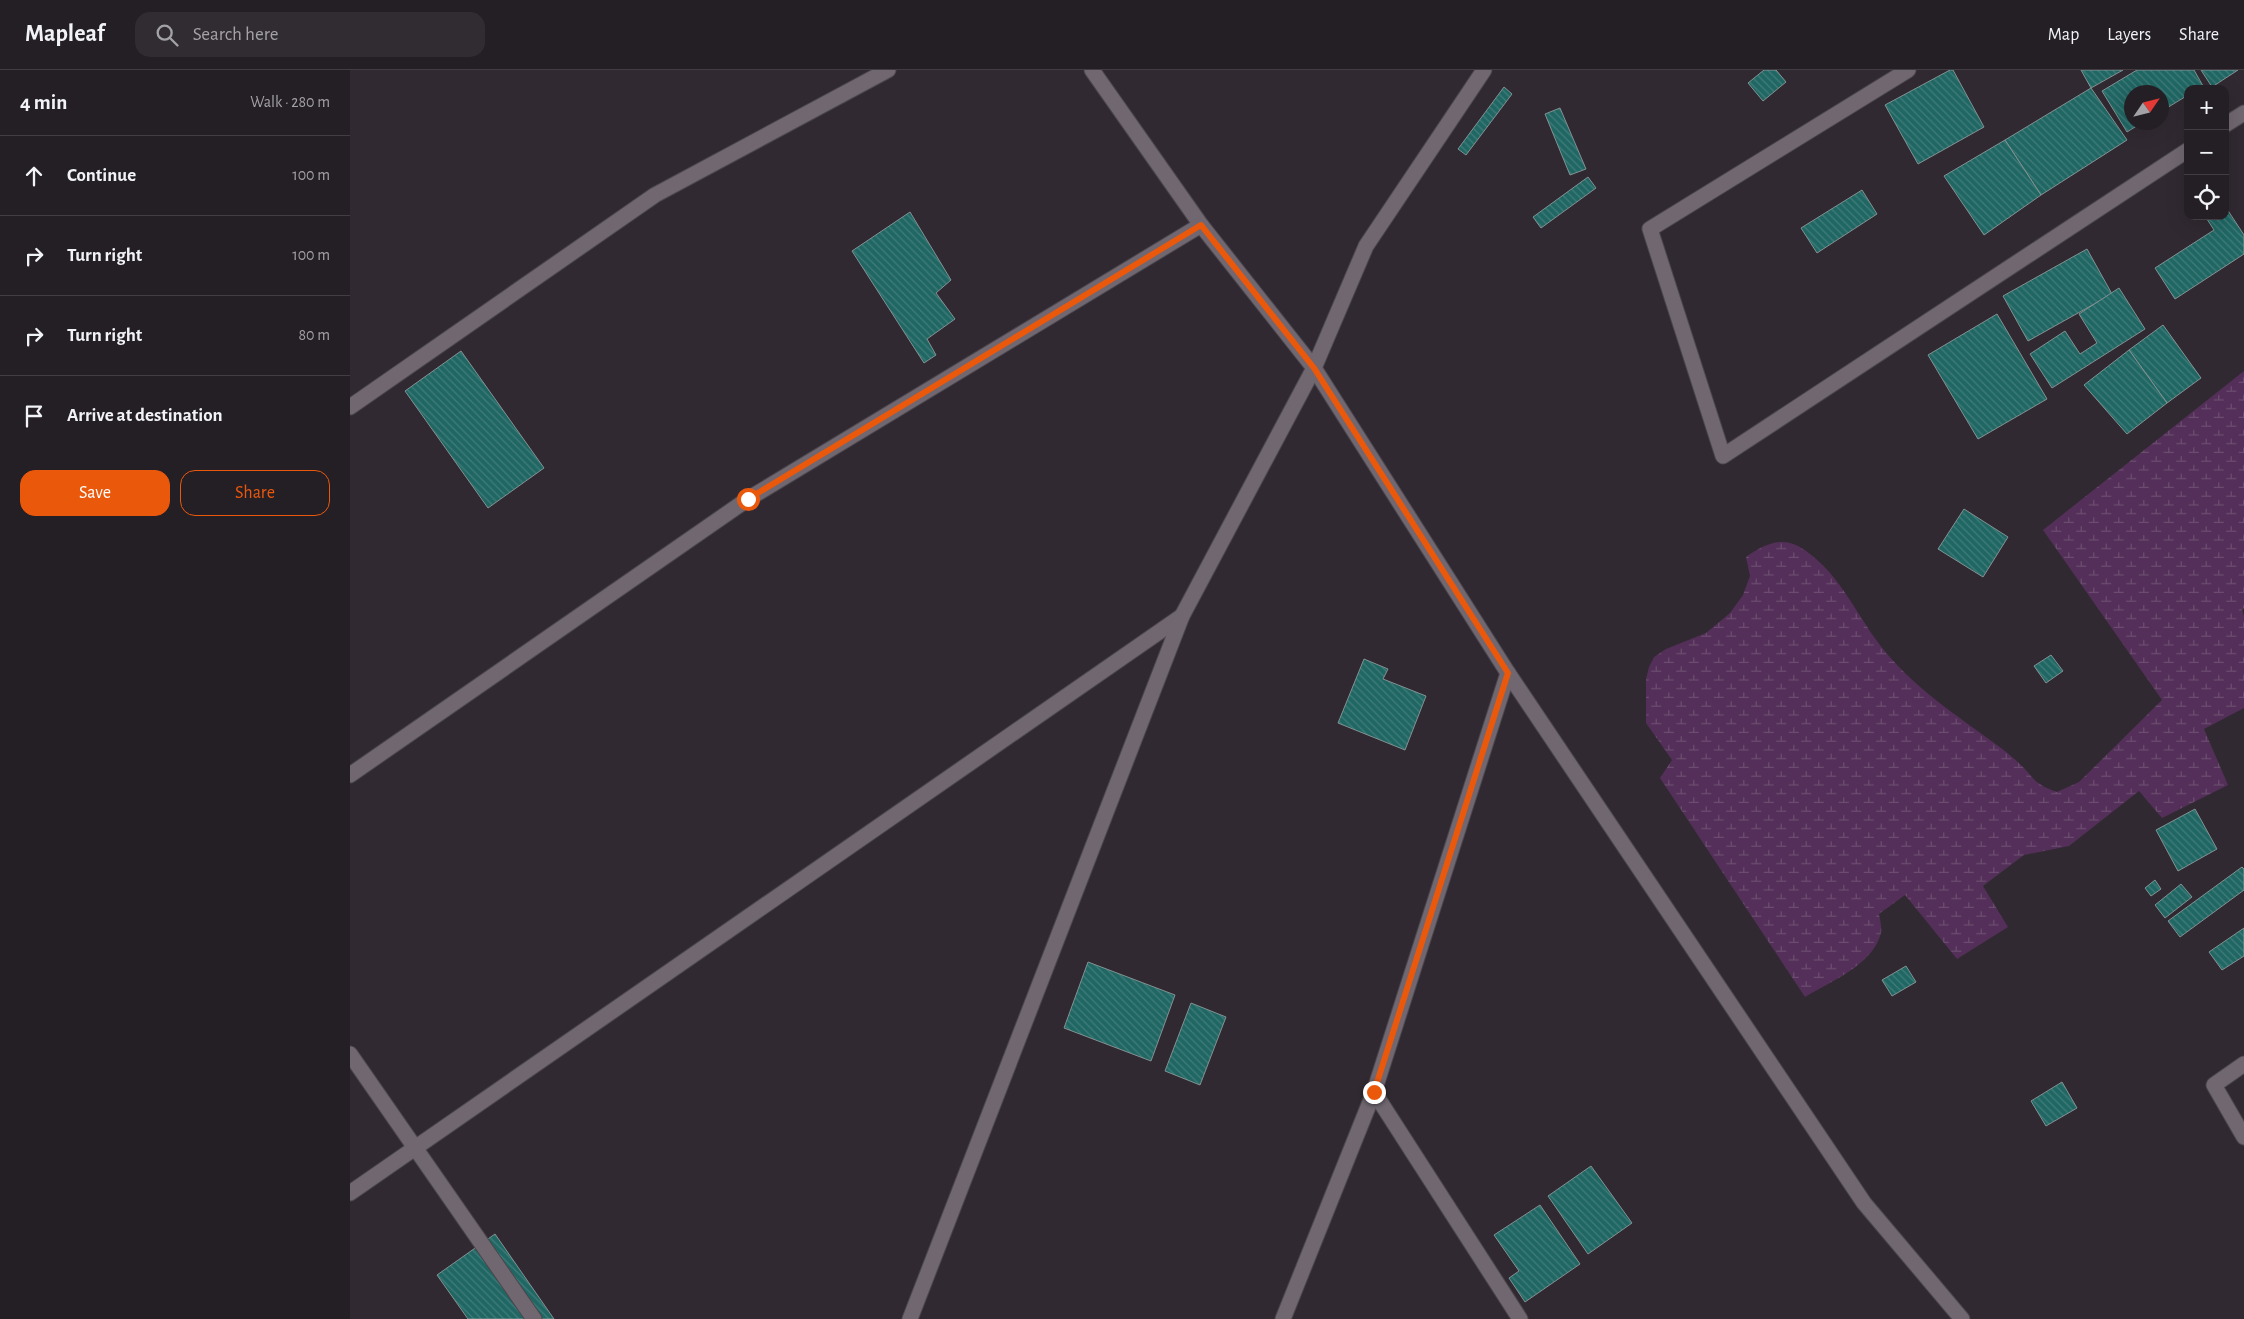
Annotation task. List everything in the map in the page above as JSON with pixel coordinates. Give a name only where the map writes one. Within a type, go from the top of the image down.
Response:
[{"type":"street","points":[[350,407],[656,195],[888,70]]},
{"type":"street","points":[[1092,70],[1201,225],[1314,368],[1508,673],[1864,1203],[1962,1319]]},
{"type":"street","points":[[910,1319],[1182,616],[1314,368],[1366,246],[1484,70]]},
{"type":"street","points":[[1908,70],[1650,229],[1723,456],[2184,153]]},
{"type":"street","points":[[2229,122],[2244,113]]},
{"type":"street","points":[[350,775],[748,499],[1201,225]]},
{"type":"street","points":[[350,1193],[1182,616]]},
{"type":"street","points":[[1283,1319],[1374,1092],[1508,673]]},
{"type":"street","points":[[350,1054],[534,1319]]},
{"type":"street","points":[[2244,1064],[2214,1085],[2244,1137]]},
{"type":"street","points":[[1374,1092],[1520,1319]]},
{"type":"green space","points":[[2244,371],[2244,608],[2242,610],[2244,616],[2244,708],[2204,729],[2228,785],[2162,818],[2139,791],[2069,846],[2024,855],[1983,886],[2008,927],[1957,959],[1905,895],[1879,914],[1881,933],[1877,944],[1869,954],[1850,971],[1805,997],[1660,778],[1672,760],[1646,723],[1646,679],[1654,657],[1666,649],[1706,633],[1730,613],[1743,595],[1750,576],[1746,557],[1764,546],[1778,542],[1791,543],[1812,555],[1824,566],[1844,591],[1880,645],[1921,688],[2007,753],[2036,781],[2048,789],[2057,792],[2079,782],[2162,700],[2043,530]]},
{"type":"building","points":[[1764,70],[1776,70],[1786,82],[1763,101],[1748,83]]},
{"type":"building","points":[[1953,70],[1984,127],[1918,164],[1885,105]]},
{"type":"building","points":[[2081,70],[2123,70],[2091,88]]},
{"type":"building","points":[[2137,70],[2194,70],[2202,85],[2184,85],[2184,97],[2169,107],[2169,85],[2124,85],[2124,127],[2102,91]]},
{"type":"building","points":[[2201,70],[2238,70],[2215,85],[2211,85]]},
{"type":"building","points":[[1504,87],[1512,94],[1466,155],[1458,149]]},
{"type":"building","points":[[2091,88],[2127,140],[2041,195],[2005,140]]},
{"type":"building","points":[[1560,108],[1586,169],[1570,175],[1545,114]]},
{"type":"building","points":[[2005,140],[2041,195],[1984,235],[1944,176]]},
{"type":"building","points":[[1588,177],[1596,188],[1541,228],[1533,217]]},
{"type":"building","points":[[1862,190],[1877,214],[1817,253],[1801,228]]},
{"type":"building","points":[[910,212],[951,280],[936,293],[955,319],[927,339],[936,355],[924,363],[852,251]]},
{"type":"building","points":[[2229,212],[2244,235],[2244,254],[2175,299],[2155,268],[2214,230],[2208,220],[2229,220]]},
{"type":"building","points":[[2087,249],[2112,294],[2028,341],[2003,296]]},
{"type":"building","points":[[2119,288],[2145,329],[2052,388],[2030,354],[2065,331],[2080,354],[2097,343],[2079,314]]},
{"type":"building","points":[[1997,314],[2047,399],[1978,439],[1928,355]]},
{"type":"building","points":[[2163,325],[2201,378],[2167,403],[2129,350]]},
{"type":"building","points":[[2129,350],[2167,403],[2127,434],[2084,385]]},
{"type":"building","points":[[461,351],[544,468],[488,508],[405,391]]},
{"type":"building","points":[[1964,509],[2008,537],[1983,577],[1938,549]]},
{"type":"building","points":[[2051,655],[2063,671],[2046,683],[2034,666]]},
{"type":"building","points":[[1364,659],[1388,669],[1383,679],[1426,696],[1405,750],[1338,723]]},
{"type":"building","points":[[2195,809],[2217,849],[2178,871],[2156,830]]},
{"type":"building","points":[[2242,867],[2244,869],[2244,890],[2180,937],[2168,921]]},
{"type":"building","points":[[2155,880],[2161,889],[2151,896],[2145,888]]},
{"type":"building","points":[[2181,884],[2192,897],[2165,918],[2155,905]]},
{"type":"building","points":[[2244,928],[2244,956],[2222,970],[2209,952]]},
{"type":"building","points":[[1088,962],[1175,995],[1151,1061],[1064,1028]]},
{"type":"building","points":[[1906,966],[1916,982],[1892,996],[1882,980]]},
{"type":"building","points":[[1191,1003],[1226,1017],[1200,1085],[1165,1071]]},
{"type":"building","points":[[2062,1082],[2077,1108],[2046,1126],[2031,1101]]},
{"type":"building","points":[[1591,1166],[1632,1223],[1588,1254],[1548,1196]]},
{"type":"building","points":[[1540,1205],[1580,1264],[1525,1302],[1509,1278],[1519,1271],[1494,1235]]},
{"type":"building","points":[[495,1234],[554,1319],[468,1319],[437,1275]]},
{"type":"route","points":[[748,499],[1201,225],[1314,368],[1508,673],[1374,1092]]}]
